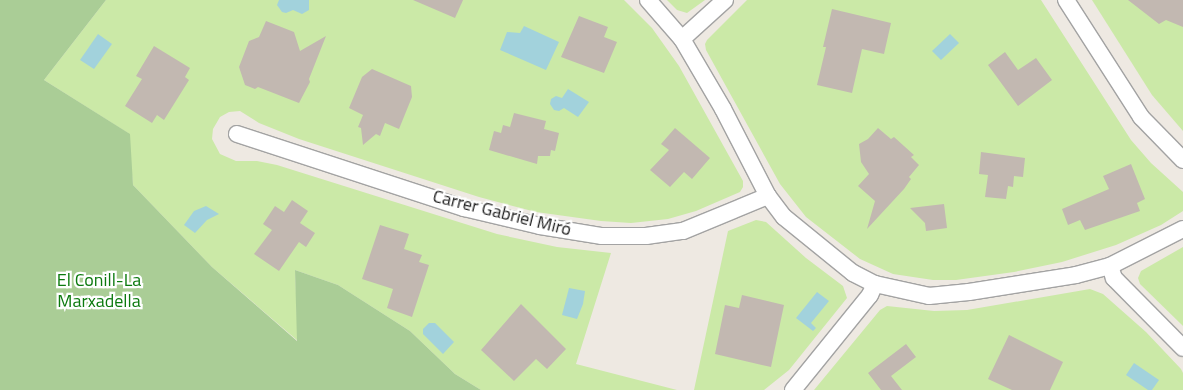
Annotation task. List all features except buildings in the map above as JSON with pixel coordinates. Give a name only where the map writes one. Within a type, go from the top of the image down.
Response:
[{"type":"street","points":[[648,0],[682,39],[723,109],[768,196],[784,217],[822,250],[853,272],[876,284],[903,292],[929,296],[1076,275],[1110,266],[1183,229]]},
{"type":"street","points":[[682,39],[725,0]]},
{"type":"street","points":[[1066,0],[1140,117],[1183,160]]},
{"type":"street","name":"Carrer Gabriel Miró","points":[[237,134],[464,208],[540,226],[602,236],[646,236],[683,231],[768,196]]},
{"type":"street","points":[[1110,266],[1114,278],[1183,348]]},
{"type":"street","points":[[793,390],[870,295],[876,284]]},
{"type":"green space","name":"El Conill-La Marxadella","points":[[0,0],[106,0],[44,80],[130,134],[133,185],[212,267],[297,341],[295,270],[338,285],[410,331],[455,374],[481,390],[0,390]]},
{"type":"green space","points":[[106,0],[624,0],[652,28],[679,66],[743,181],[743,187],[740,192],[696,211],[668,219],[631,223],[601,221],[536,212],[479,197],[299,139],[259,123],[240,111],[229,112],[220,117],[213,129],[212,139],[220,154],[236,161],[257,161],[277,165],[497,234],[557,247],[611,253],[576,364],[677,390],[481,390],[455,374],[410,331],[338,285],[295,270],[298,341],[212,267],[133,185],[128,133],[44,80]]},
{"type":"green space","points":[[667,0],[705,0],[687,13],[677,10]]},
{"type":"green space","points":[[747,0],[1041,0],[1131,140],[1151,163],[1183,192],[1183,211],[1161,225],[1116,245],[1062,262],[1014,272],[956,280],[933,280],[893,274],[860,259],[806,217],[780,184],[706,50],[705,44],[707,40]]},
{"type":"green space","points":[[1092,0],[1183,0],[1183,131],[1152,95]]},
{"type":"green space","points":[[756,220],[766,222],[806,258],[843,286],[847,298],[789,370],[764,390],[694,390],[728,231]]},
{"type":"green space","points":[[1183,247],[1183,326],[1140,284],[1138,278],[1141,271]]},
{"type":"green space","points":[[1090,289],[1103,294],[1146,332],[1181,369],[1183,373],[1183,390],[814,390],[880,310],[887,306],[934,311],[967,310]]},
{"type":"water","points":[[279,0],[309,0],[309,10],[302,14],[293,10],[286,13],[282,12],[277,5]]},
{"type":"water","points":[[524,26],[559,42],[546,70],[500,50],[507,32],[520,33]]},
{"type":"water","points":[[98,34],[112,44],[94,69],[80,60]]},
{"type":"water","points":[[950,34],[959,43],[941,60],[932,51]]},
{"type":"water","points":[[568,89],[589,102],[578,117],[564,108],[559,111],[554,110],[550,104],[551,99],[556,96],[562,98]]},
{"type":"water","points":[[206,206],[219,214],[207,220],[195,233],[184,225],[194,211]]},
{"type":"water","points":[[569,288],[585,291],[583,304],[577,319],[562,315]]},
{"type":"water","points":[[817,292],[829,301],[811,323],[816,328],[813,331],[796,318]]},
{"type":"water","points":[[429,323],[435,323],[454,342],[443,354],[423,334],[423,329]]},
{"type":"water","points":[[1134,363],[1159,380],[1152,390],[1148,390],[1126,375]]}]
